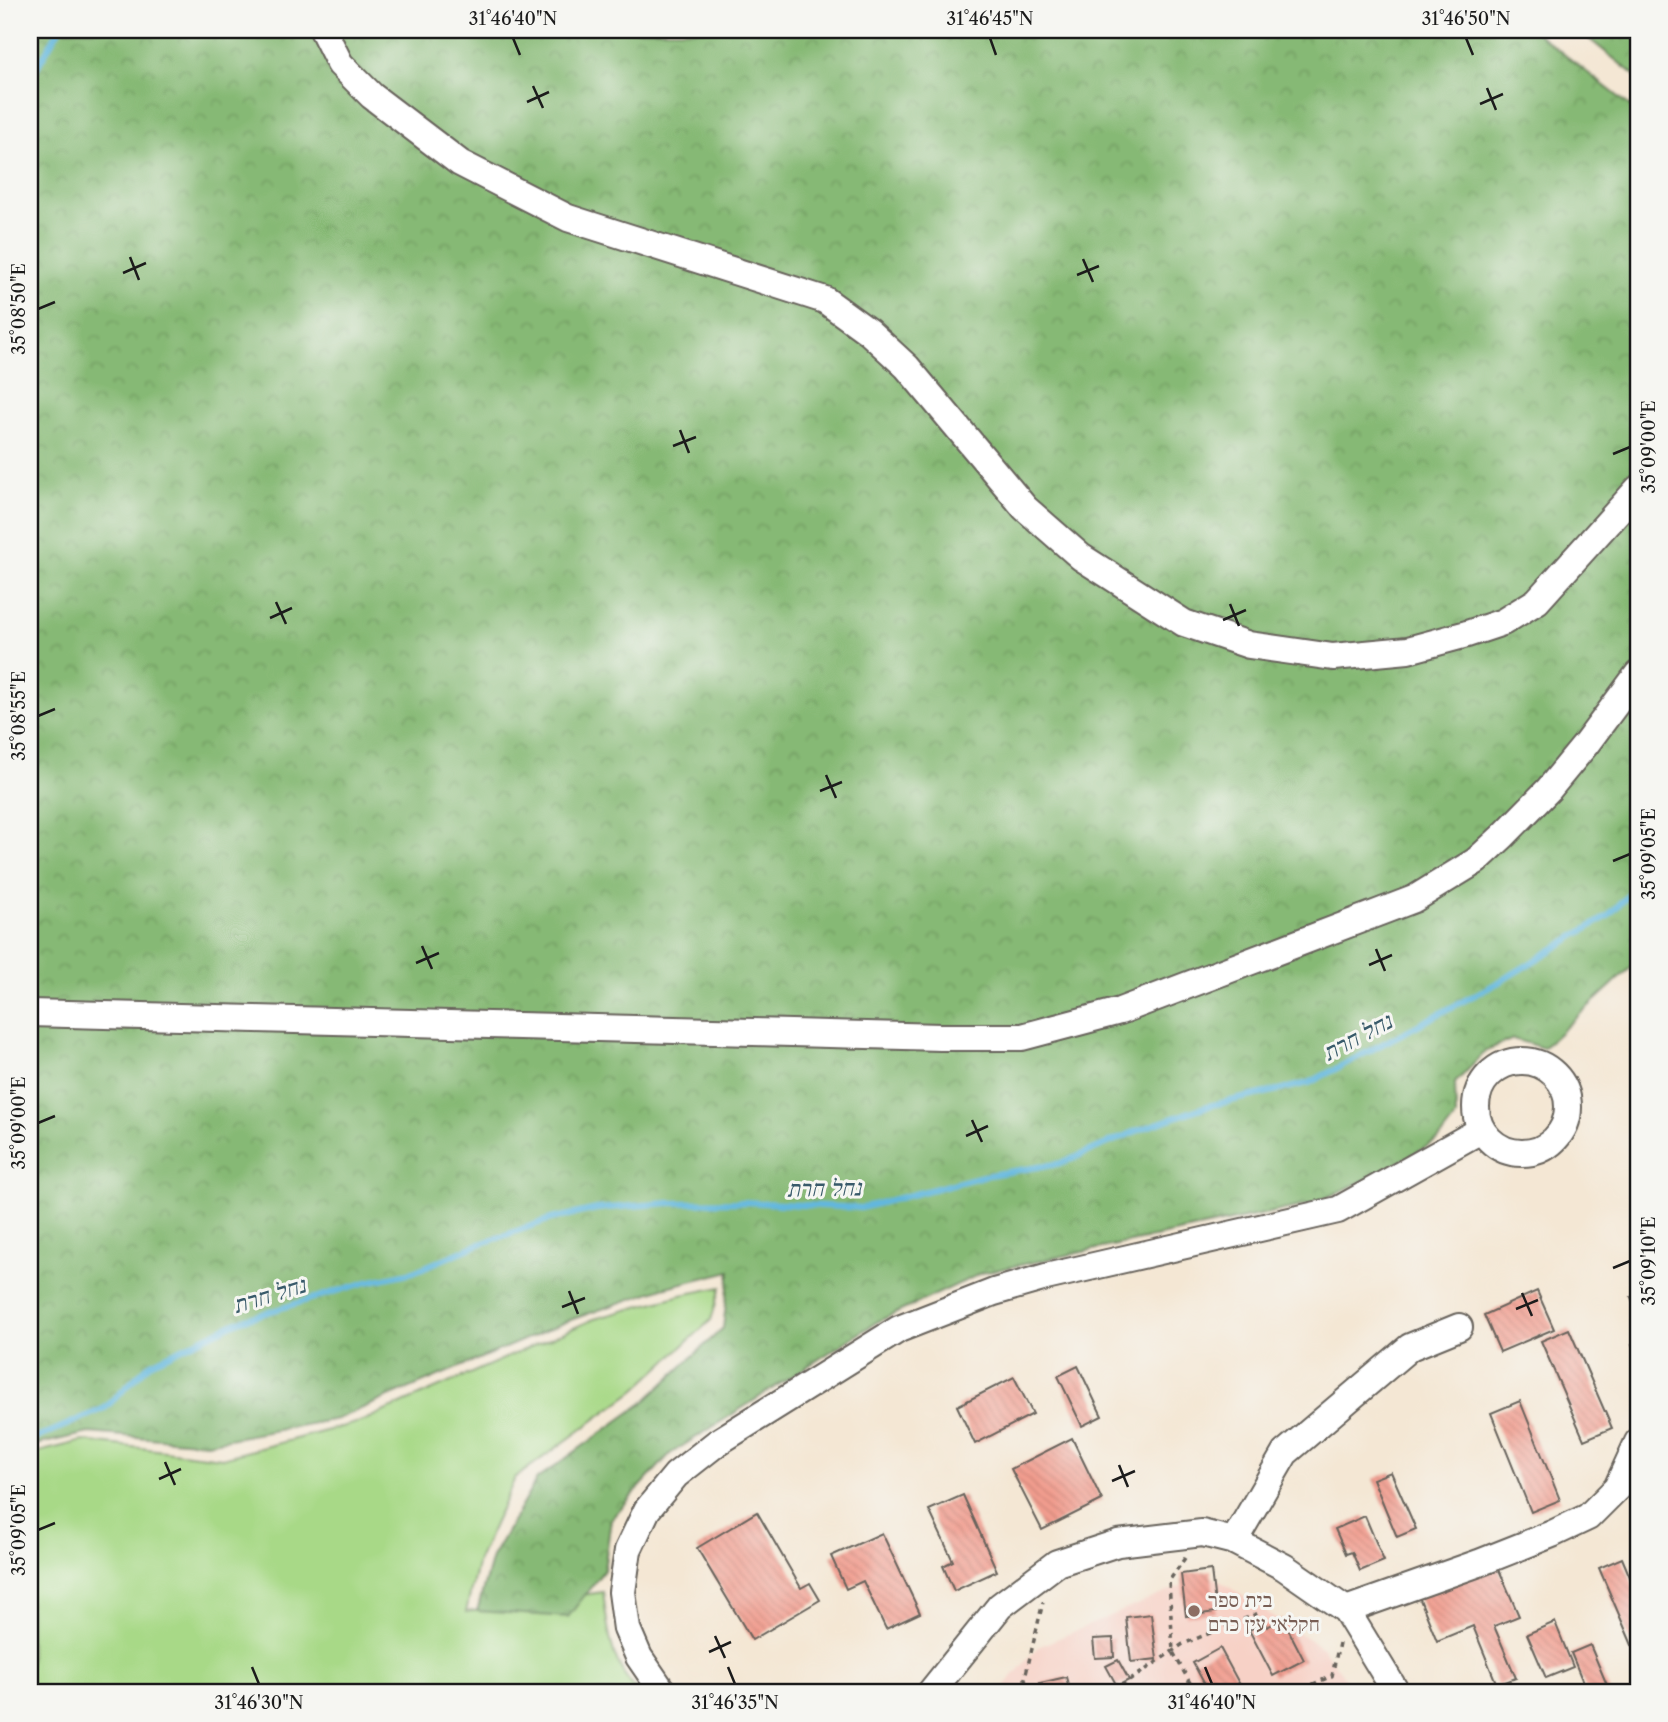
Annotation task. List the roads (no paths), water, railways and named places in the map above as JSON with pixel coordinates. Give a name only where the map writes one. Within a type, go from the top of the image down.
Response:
[{"type":"street","points":[[323,30],[340,64],[372,96],[460,163],[568,218],[825,300],[869,332],[906,367],[1025,508],[1081,556],[1184,623],[1250,645],[1333,657],[1408,650],[1467,634],[1503,622],[1537,601],[1638,489]]},
{"type":"street","points":[[30,1013],[1022,1037],[1120,1011],[1414,899],[1476,861],[1503,836],[1563,771],[1638,674]]},
{"type":"street","points":[[663,1692],[639,1657],[627,1629],[622,1592],[628,1550],[647,1510],[676,1475],[718,1442],[899,1329],[994,1292],[1046,1277],[1338,1210],[1481,1130]]},
{"type":"street","points":[[1234,1541],[1285,1453],[1410,1347],[1459,1327]]},
{"type":"street","points":[[1346,1610],[1479,1563],[1588,1517],[1617,1488],[1638,1443]]},
{"type":"street","points":[[931,1692],[1000,1606],[1057,1563],[1118,1544],[1202,1533],[1234,1541],[1284,1567],[1346,1610],[1396,1692]]},
{"type":"waterway","points":[[30,79],[59,30]]},
{"type":"waterway","name":"נחל חרת","points":[[30,1441],[105,1408],[151,1363],[239,1321],[367,1282],[413,1272],[477,1245],[551,1219],[597,1209],[669,1203],[744,1202],[861,1208],[983,1176],[1062,1163],[1139,1130],[1204,1107],[1309,1083],[1501,981],[1608,916],[1638,885]]},
{"type":"place","name":"בית ספר חקלאי עין כרם","points":[[1194,1611]]}]
